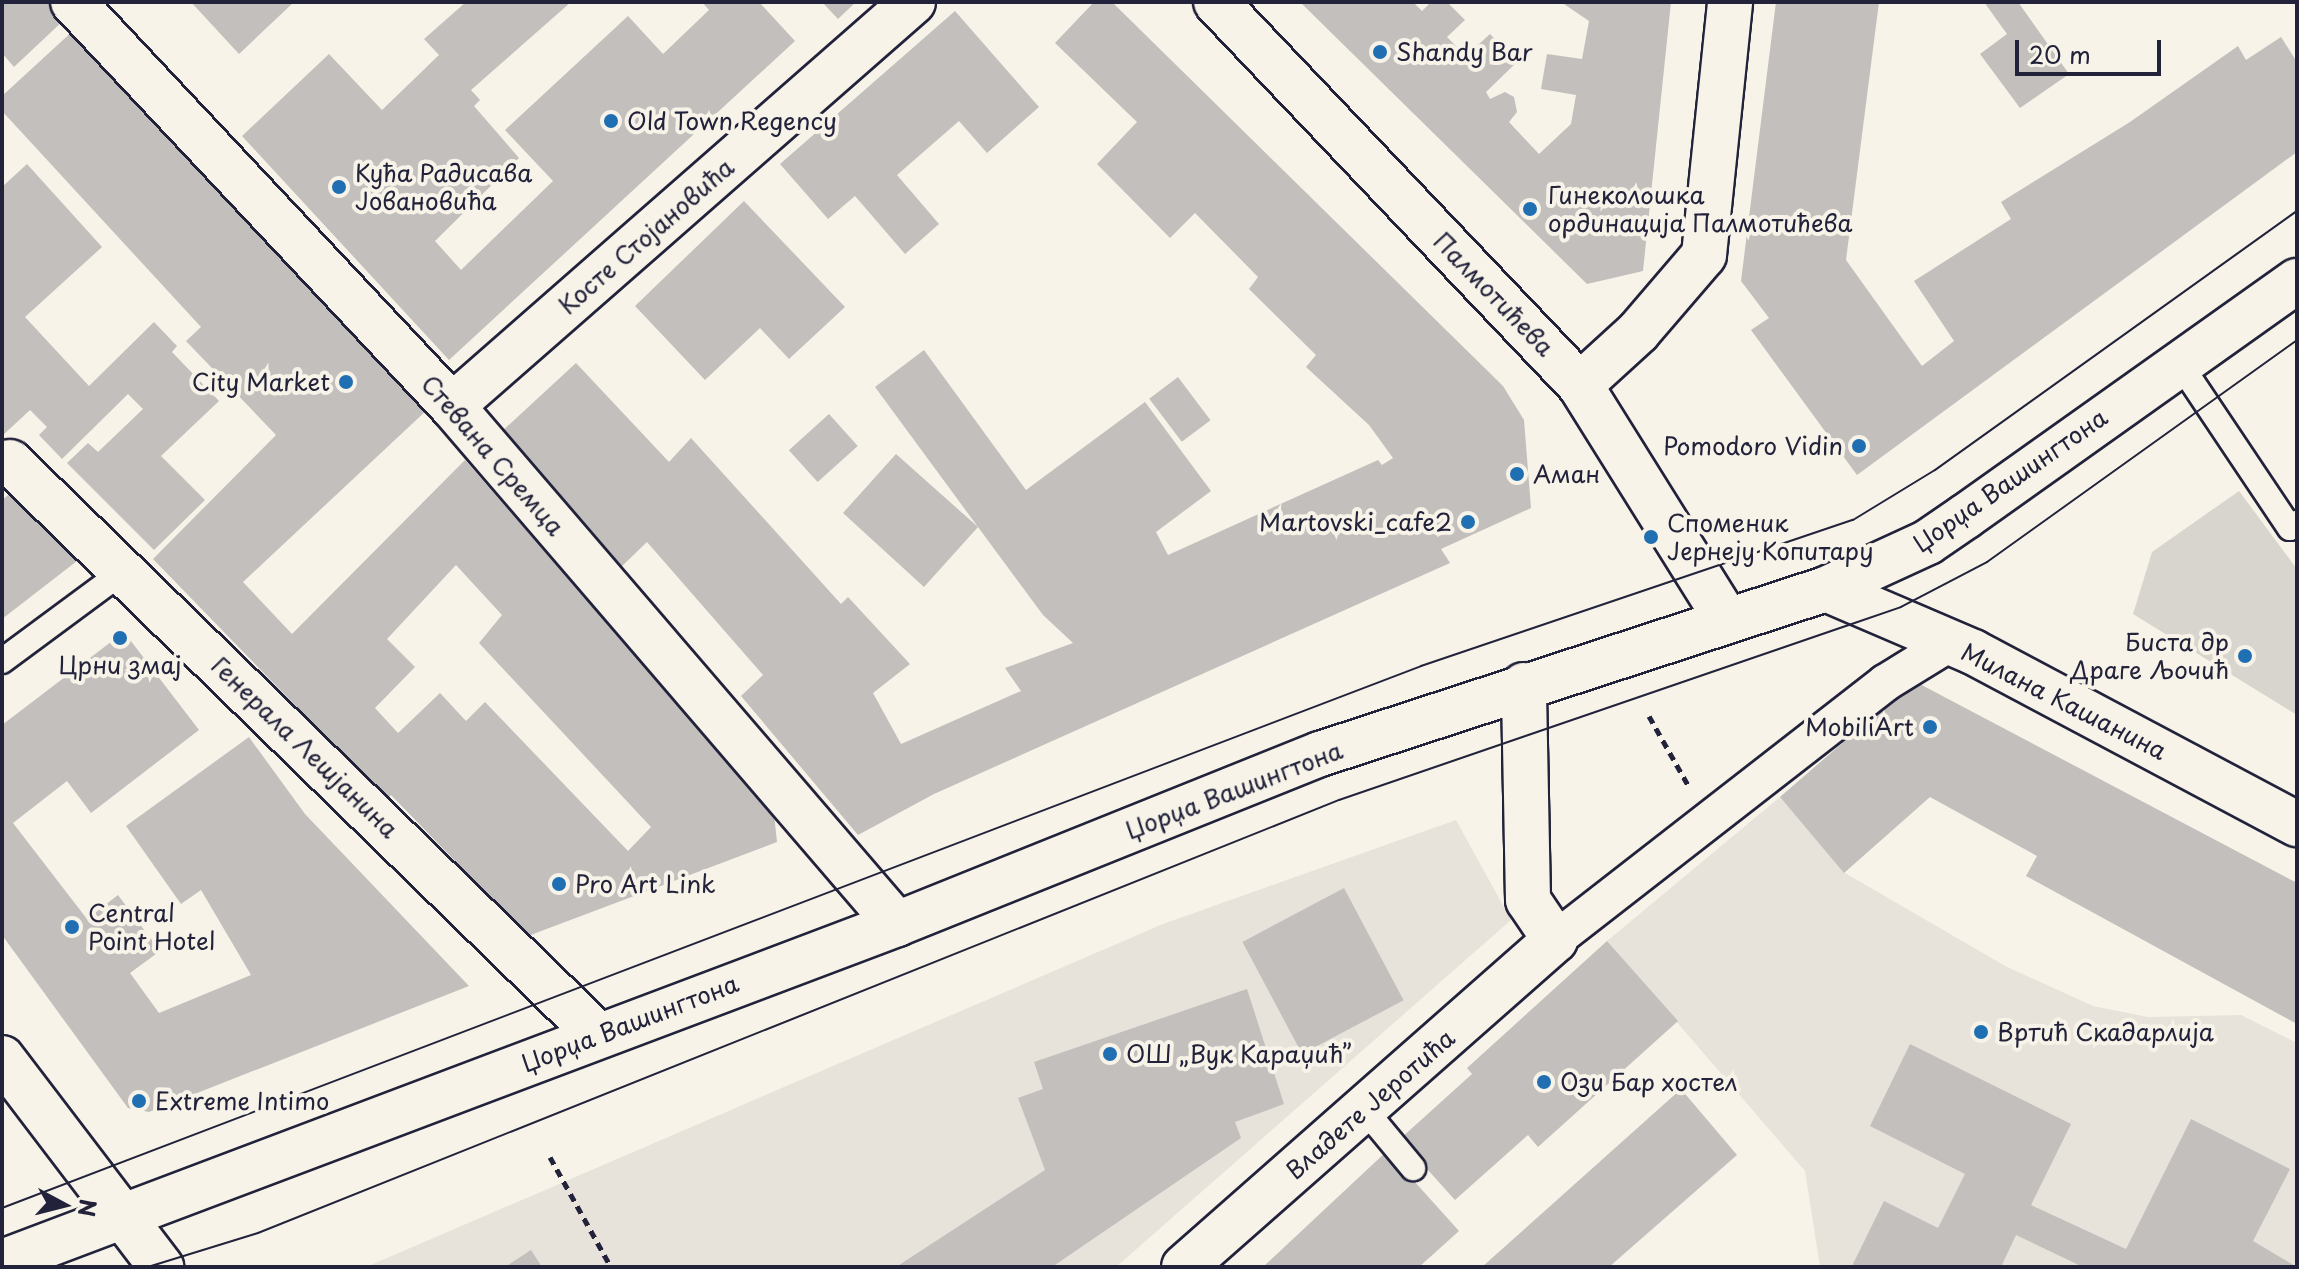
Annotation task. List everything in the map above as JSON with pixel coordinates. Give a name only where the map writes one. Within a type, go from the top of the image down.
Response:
[{"type":"street","name":"Стевана Сремца","points":[[73,2],[452,406],[897,924]]},
{"type":"street","name":"Косте Стојановића","points":[[452,406],[913,2]]},
{"type":"street","name":"Палмотићева","points":[[1216,2],[1580,385],[1727,620]]},
{"type":"street","points":[[1580,385],[1638,332],[1704,255],[1730,2]]},
{"type":"street","name":"Џорџа Вашингтона","points":[[2,1262],[123,1213],[897,924],[1320,754],[1826,589],[1928,542],[2178,361],[2297,281]]},
{"type":"street","name":"Генерала Лешјанина","points":[[10,462],[125,570],[598,1035]]},
{"type":"street","name":"Милана Кашанина","points":[[1826,589],[1950,643],[2297,824]]},
{"type":"street","name":"Владете Јеротића","points":[[1184,1267],[1555,940],[1885,683],[1950,643]]},
{"type":"street","points":[[1524,685],[1528,900],[1555,940]]},
{"type":"street","points":[[2,1058],[123,1213],[161,1267]]},
{"type":"lane","points":[[2178,361],[2290,528],[2297,523]]},
{"type":"lane","points":[[2,661],[125,570]]},
{"type":"lane","points":[[1364,1109],[1413,1168]]},
{"type":"path","points":[[1649,716],[1709,822]]},
{"type":"path","points":[[550,1157],[611,1267]]},
{"type":"shaded area","points":[[2239,491],[2297,569],[2297,715],[2133,614],[2152,552]]},
{"type":"shaded area","name":"Вртић Скадарлија","points":[[1780,797],[1845,873],[2007,967],[2093,1006],[2148,1017],[2241,1015],[2297,1043],[2297,1267],[1820,1267],[1805,1171],[1607,941]]},
{"type":"shaded area","name":"ОШ „Вук Караџић”","points":[[1456,820],[1511,920],[1116,1267],[366,1267],[1163,924]]},
{"type":"building","points":[[2,2],[50,2],[65,19],[14,67],[2,53]]},
{"type":"building","points":[[191,2],[294,2],[239,54]]},
{"type":"building","points":[[466,2],[571,2],[471,90],[480,100],[474,106],[519,158],[435,241],[461,270],[553,181],[505,130],[628,16],[663,54],[709,10],[702,2],[759,2],[795,41],[449,360],[242,136],[329,54],[382,110],[439,55],[424,39]]},
{"type":"building","points":[[822,2],[856,2],[838,19]]},
{"type":"building","points":[[1094,2],[1112,2],[1503,386],[1524,420],[1531,508],[1441,549],[1450,563],[934,794],[858,835],[741,696],[763,675],[647,542],[620,568],[499,434],[576,363],[669,462],[691,438],[841,604],[848,597],[910,664],[873,693],[901,744],[1021,691],[1005,668],[1073,643],[1043,615],[875,387],[924,350],[1026,490],[1145,402],[1211,491],[1156,532],[1168,555],[1378,460],[1382,465],[1393,458],[1369,425],[1306,367],[1316,355],[1249,289],[1258,277],[1195,213],[1170,238],[1097,164],[1137,122],[1055,43]]},
{"type":"building","points":[[1300,2],[1413,2],[1422,11],[1431,2],[1447,2],[1465,20],[1447,37],[1466,56],[1490,34],[1517,62],[1486,92],[1490,99],[1505,92],[1514,97],[1517,112],[1509,122],[1539,154],[1571,124],[1576,95],[1541,89],[1547,54],[1582,59],[1589,21],[1561,2],[1671,2],[1643,271],[1587,284]]},
{"type":"building","points":[[1776,2],[1879,2],[1846,260],[1922,366],[1954,341],[1914,281],[2011,219],[2001,202],[2130,122],[2238,46],[2246,60],[2281,37],[2297,62],[2297,152],[1857,475],[1751,330],[1769,318],[1741,281]]},
{"type":"building","points":[[1984,2],[2018,2],[2069,74],[2020,108],[1980,54],[2007,34]]},
{"type":"building","points":[[955,11],[1039,107],[987,153],[959,121],[897,175],[939,224],[905,254],[855,196],[828,219],[780,164]]},
{"type":"building","points":[[75,29],[428,409],[243,582],[292,634],[465,460],[774,814],[777,842],[528,936],[391,795],[387,800],[153,559],[276,435],[186,341],[201,327],[2,111],[2,96]],"holes":[[[456,565],[502,615],[479,643],[651,827],[628,851],[485,702],[466,721],[440,693],[398,733],[375,708],[415,667],[387,639]]]},
{"type":"building","points":[[27,164],[102,247],[25,317],[89,386],[154,322],[177,346],[172,352],[219,401],[161,456],[205,500],[154,550],[67,463],[88,443],[98,452],[143,409],[128,394],[62,459],[39,435],[47,427],[30,410],[2,436],[2,187]]},
{"type":"building","points":[[744,201],[845,307],[789,359],[760,328],[705,380],[635,306]]},
{"type":"building","points":[[1178,377],[1210,420],[1182,442],[1149,399]]},
{"type":"building","points":[[829,414],[858,446],[818,482],[789,450]]},
{"type":"building","points":[[896,454],[978,527],[924,587],[843,513]]},
{"type":"building","points":[[18,487],[77,561],[2,619],[2,500]]},
{"type":"building","points":[[124,632],[199,730],[91,813],[67,781],[13,823],[87,919],[118,895],[160,951],[130,973],[159,1013],[251,975],[201,890],[181,904],[126,826],[249,737],[305,814],[469,986],[149,1112],[128,1108],[2,935],[2,725]]},
{"type":"building","points":[[1914,681],[2297,883],[2297,1024],[2026,876],[2037,856],[1930,797],[1844,873],[1780,797]]},
{"type":"building","points":[[1344,888],[1404,1000],[1302,1054],[1242,942]]},
{"type":"building","points":[[1607,941],[1678,1021],[1538,1147],[1528,1135],[1455,1200],[1400,1139],[1472,1074],[1467,1068]]},
{"type":"building","points":[[1247,989],[1284,1104],[1235,1122],[1241,1138],[1052,1267],[896,1267],[1045,1170],[1018,1098],[1043,1089],[1034,1062]]},
{"type":"building","points":[[1910,1044],[2071,1124],[2031,1205],[2126,1249],[2191,1119],[2290,1169],[2253,1241],[2297,1267],[2083,1267],[2016,1235],[2001,1267],[1852,1266],[1884,1201],[1938,1228],[1965,1174],[1870,1126]]},
{"type":"building","points":[[1681,1089],[1737,1155],[1609,1267],[1482,1267]]},
{"type":"building","points":[[1387,1151],[1459,1231],[1419,1267],[1263,1267]]},
{"type":"building","points":[[531,1250],[542,1267],[505,1267]]},
{"type":"tram line","points":[[2,1208],[1421,666],[1853,520],[1935,470],[2297,211]]},
{"type":"tram line","points":[[148,1267],[258,1233],[1339,800],[1901,607],[1987,562],[2297,340]]},
{"type":"place","name":"Shandy Bar","points":[[1380,52]]},
{"type":"place","name":"Old Town Regency","points":[[611,121]]},
{"type":"place","name":"Кућа Радисава Јовановића","points":[[339,187]]},
{"type":"place","name":"Гинеколошка ординација Палмотићева","points":[[1530,209]]},
{"type":"place","name":"City Market","points":[[346,382]]},
{"type":"place","name":"Pomodoro Vidin","points":[[1859,446]]},
{"type":"place","name":"Аман","points":[[1517,474]]},
{"type":"place","name":"Martovski_cafe2","points":[[1468,522]]},
{"type":"place","name":"Споменик Јернеју Копитару","points":[[1651,537]]},
{"type":"place","name":"Црни змај","points":[[120,638]]},
{"type":"place","name":"Биста др Драге Љочић","points":[[2245,656]]},
{"type":"place","name":"MobiliArt","points":[[1930,727]]},
{"type":"place","name":"Pro Art Link","points":[[559,884]]},
{"type":"place","name":"Central Point Hotel","points":[[72,927]]},
{"type":"place","name":"Вртић Скадарлија","points":[[1981,1032]]},
{"type":"place","name":"ОШ „Вук Караџић”","points":[[1110,1054]]},
{"type":"place","name":"Ози Бар хостел","points":[[1544,1082]]},
{"type":"place","name":"Extreme Intimo","points":[[139,1101]]}]
